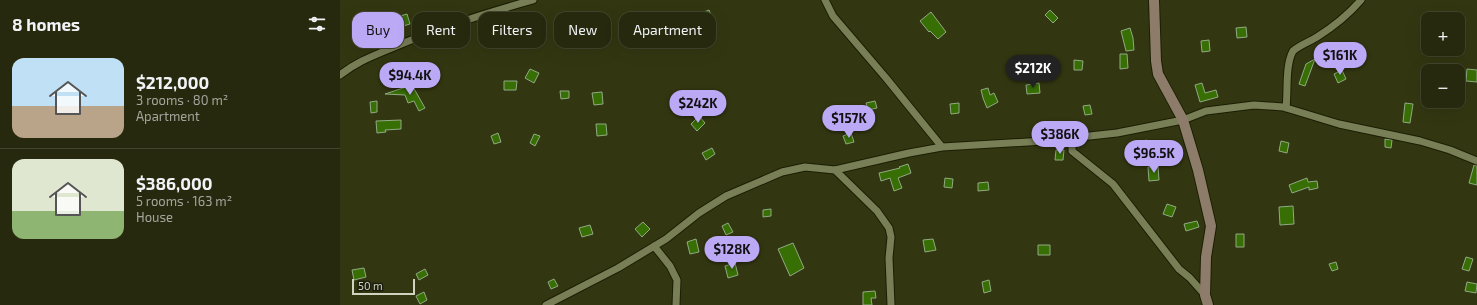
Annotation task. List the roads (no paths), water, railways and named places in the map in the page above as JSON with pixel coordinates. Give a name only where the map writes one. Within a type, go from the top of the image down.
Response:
[{"type":"street","points":[[503,0],[506,8]]},
{"type":"street","points":[[340,75],[355,64],[373,55],[430,33],[533,0]]},
{"type":"street","points":[[825,0],[833,16],[942,147]]},
{"type":"street","points":[[1154,0],[1156,61],[1158,74],[1182,120],[1198,170],[1211,226],[1206,258],[1206,300]]},
{"type":"street","points":[[1286,108],[1289,64],[1290,56],[1293,51],[1336,24],[1361,0]]},
{"type":"street","points":[[546,305],[618,268],[666,239],[704,209],[726,196],[782,172],[805,167],[835,170],[942,147],[1117,134],[1182,120],[1206,111],[1254,105],[1286,108],[1339,124],[1428,143],[1477,161]]},
{"type":"street","points":[[1072,138],[1072,151],[1113,184],[1179,269],[1190,278],[1206,300]]},
{"type":"street","points":[[835,170],[877,211],[891,232],[889,258],[891,305]]},
{"type":"street","points":[[654,246],[670,266],[677,280],[676,305]]}]
